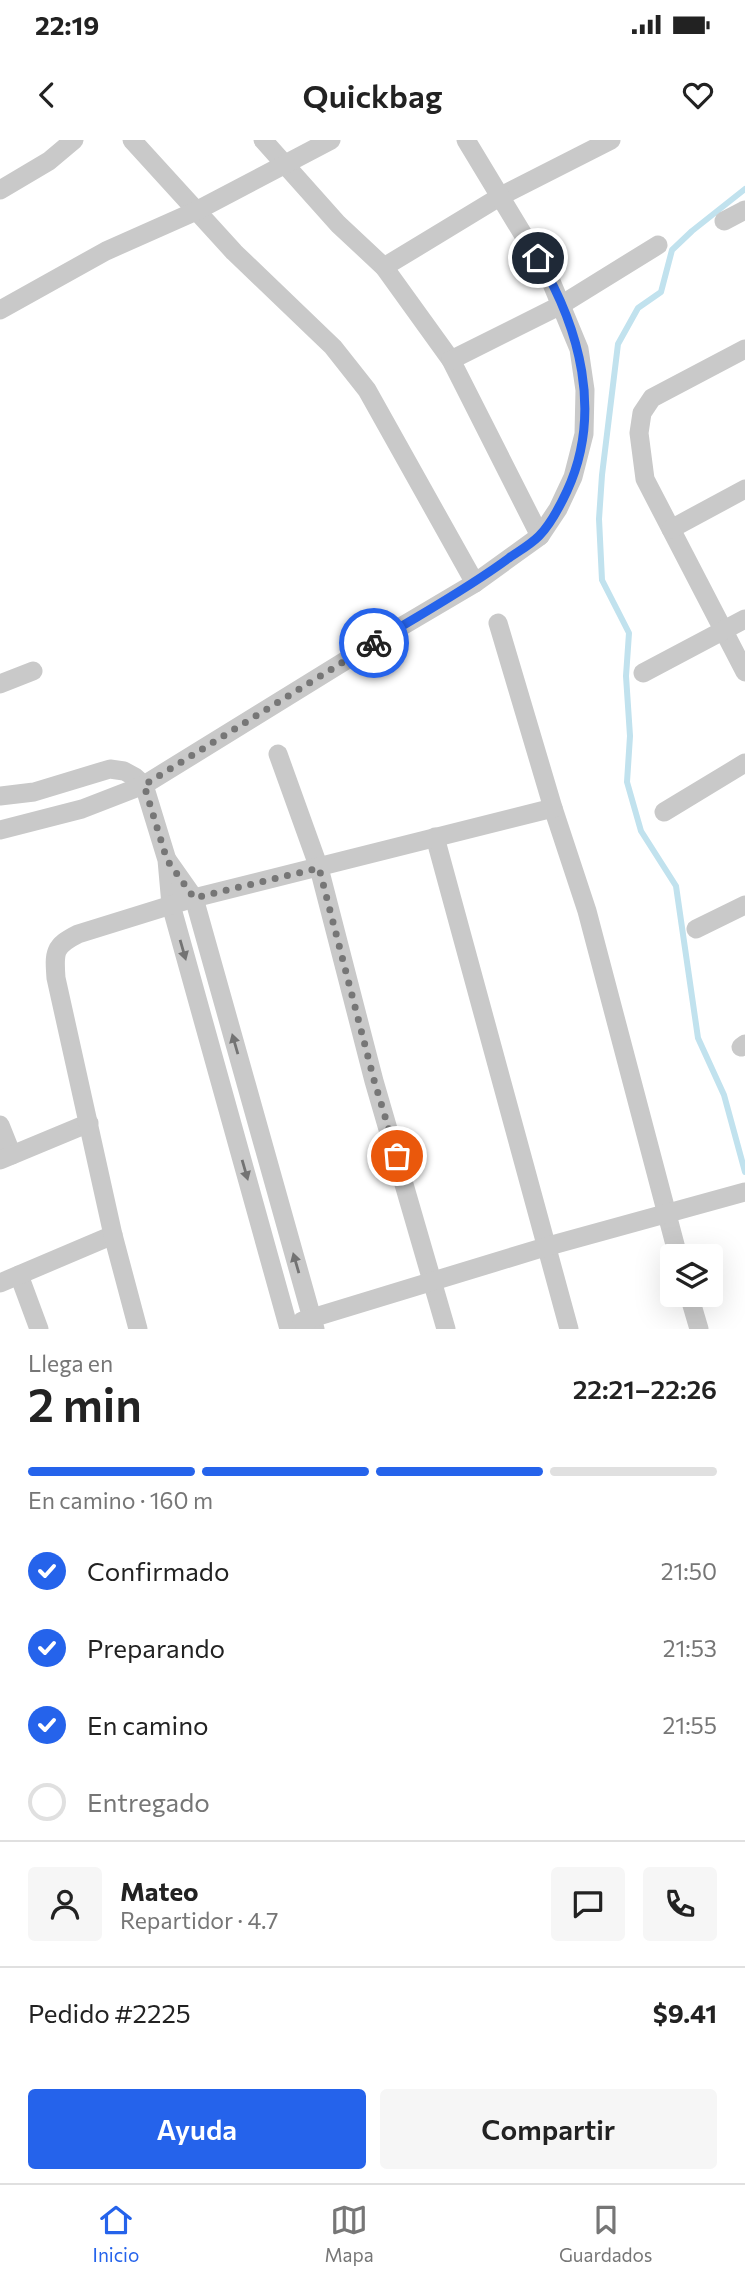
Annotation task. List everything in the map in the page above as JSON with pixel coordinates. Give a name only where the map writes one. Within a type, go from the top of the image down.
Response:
[{"type":"street","points":[[0,190],[49,161],[74,140]]},
{"type":"street","points":[[132,140],[234,252],[333,347],[367,390],[475,583]]},
{"type":"street","points":[[263,140],[338,224],[384,267],[451,360],[540,536]]},
{"type":"street","points":[[0,310],[106,251],[196,211],[331,140]]},
{"type":"street","points":[[0,830],[82,809],[144,785],[475,583],[540,536],[558,509],[573,477],[584,434],[584,390],[579,349],[550,279],[466,140]]},
{"type":"street","points":[[384,267],[501,196],[611,140]]},
{"type":"street","points":[[724,220],[745,210]]},
{"type":"street","points":[[451,360],[561,305],[658,245]]},
{"type":"street","points":[[745,349],[652,398],[642,413],[639,433],[645,480],[745,672]]},
{"type":"street","points":[[671,529],[745,489]]},
{"type":"street","points":[[643,673],[745,619]]},
{"type":"street","points":[[498,623],[587,911],[674,1244]]},
{"type":"street","points":[[0,684],[33,671]]},
{"type":"street","points":[[278,754],[319,868],[374,1080],[446,1329]]},
{"type":"street","points":[[664,812],[745,763]]},
{"type":"street","points":[[0,796],[34,792],[110,769],[124,771],[144,785],[167,860],[171,905],[285,1328],[313,1324],[545,1247],[665,1212],[736,1195]]},
{"type":"street","points":[[138,1329],[113,1235],[56,978],[54,955],[62,942],[78,934],[194,898],[553,808]]},
{"type":"street","points":[[435,837],[569,1329]]},
{"type":"street","points":[[167,860],[194,898],[313,1324]]},
{"type":"street","points":[[696,929],[745,905]]},
{"type":"street","points":[[0,1125],[6,1157],[89,1122]]},
{"type":"street","points":[[0,1283],[113,1235]]},
{"type":"street","points":[[19,1275],[39,1329]]},
{"type":"street","points":[[693,1307],[699,1329]]},
{"type":"waterway","points":[[745,189],[672,250],[661,292],[638,308],[618,344],[599,519],[602,580],[629,633],[626,676],[630,736],[627,782],[641,831],[676,886],[698,1038],[724,1095],[745,1172]]},
{"type":"way so far","points":[[374,643],[144,785],[167,860],[194,898],[319,868],[374,1080],[397,1156]]},
{"type":"route","points":[[374,643],[455,596],[540,536],[558,509],[573,477],[584,434],[584,390],[579,349],[550,279],[538,258]]}]
